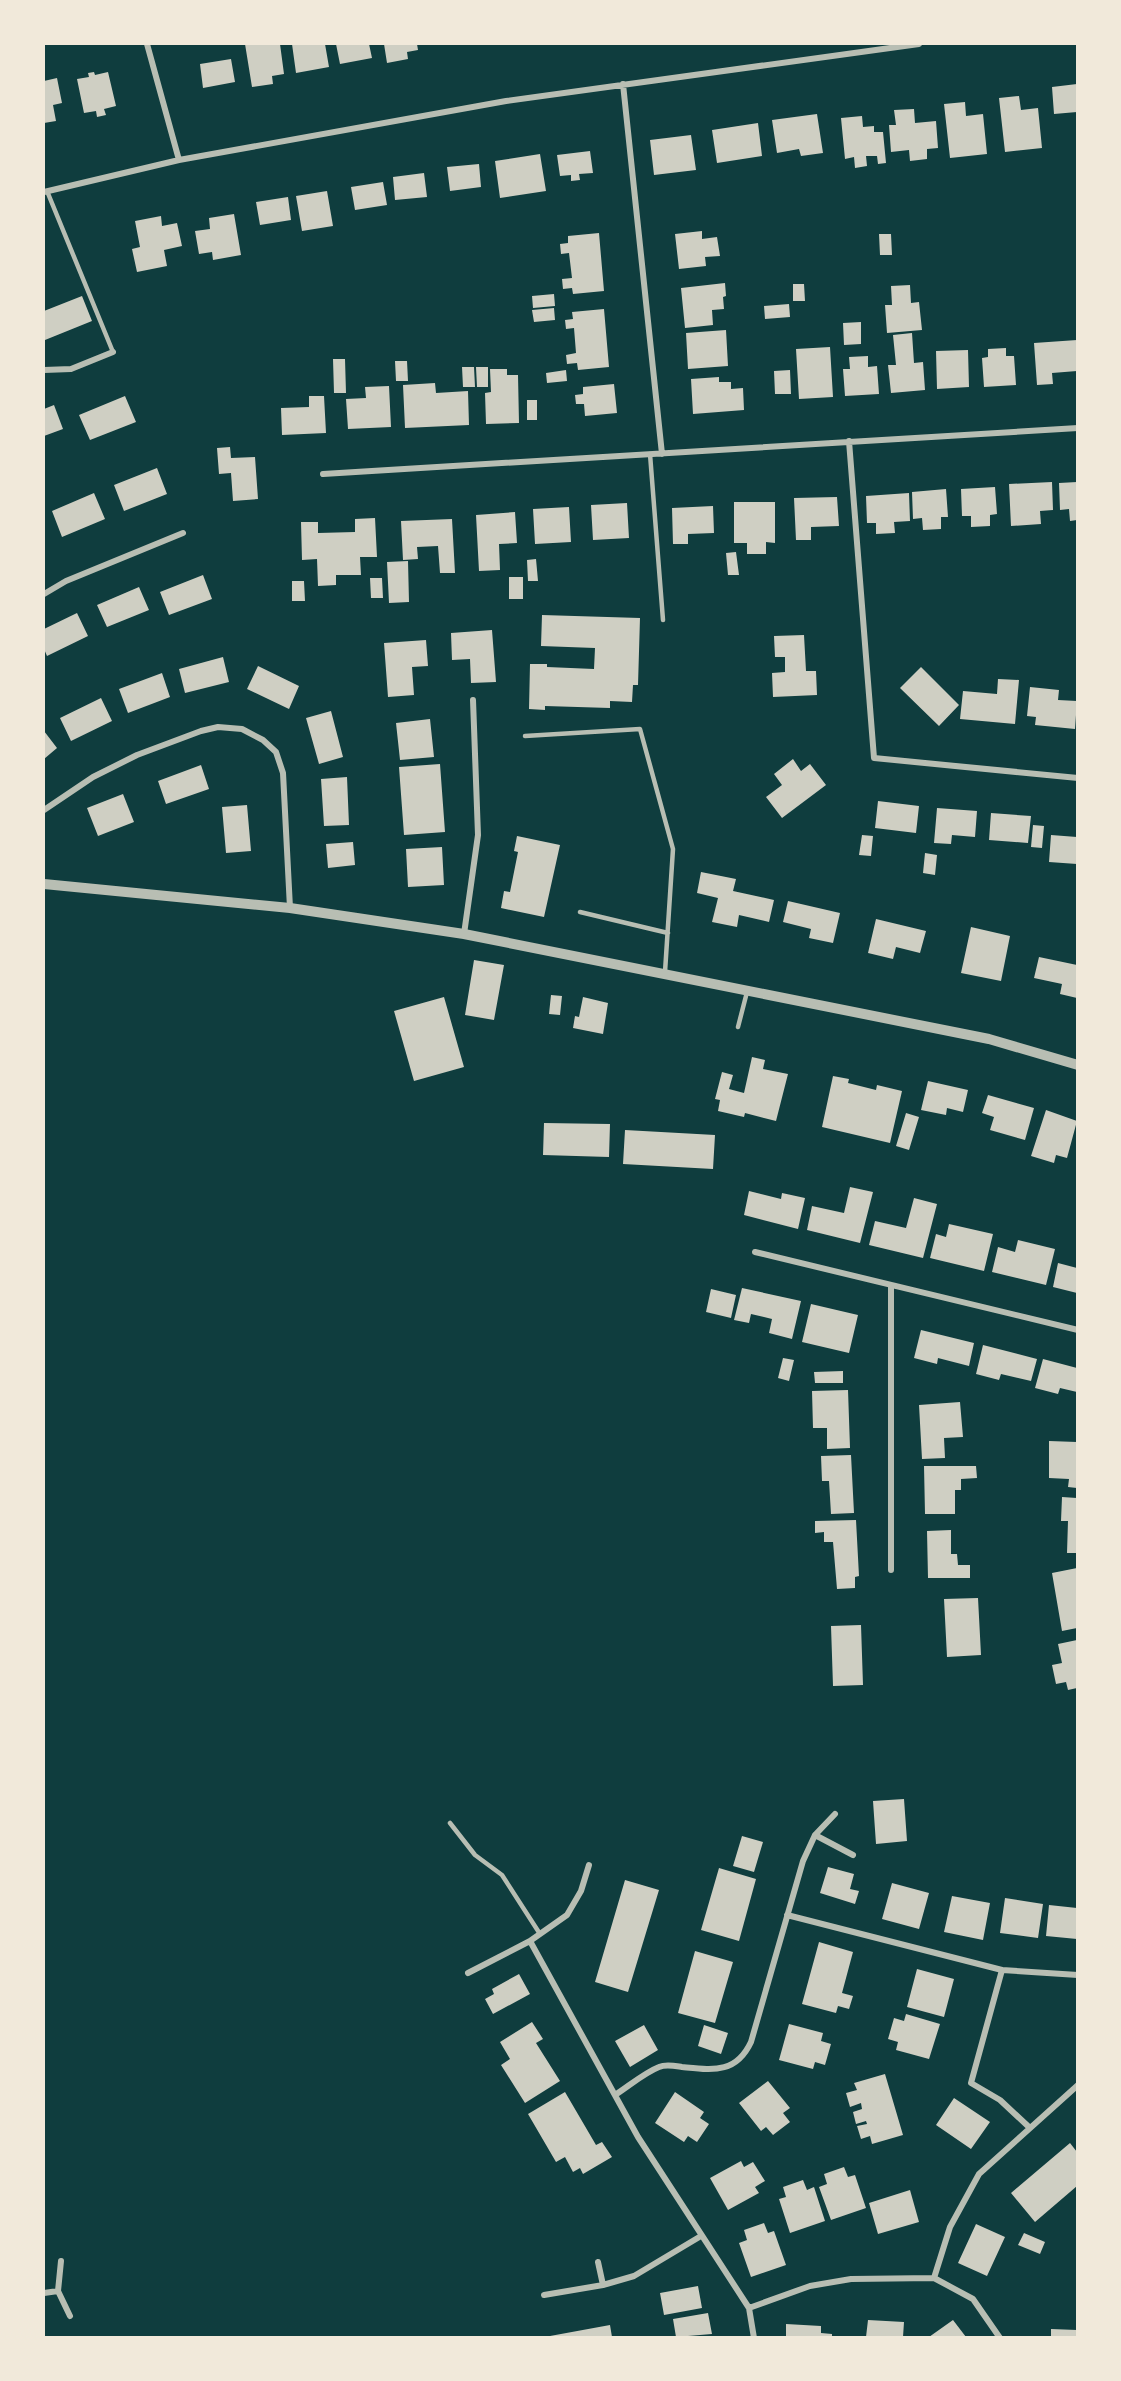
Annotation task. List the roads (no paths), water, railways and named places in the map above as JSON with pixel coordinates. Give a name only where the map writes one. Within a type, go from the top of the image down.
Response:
[{"type":"street","points":[[147,44],[179,160]]},
{"type":"street","points":[[45,191],[179,160],[506,101],[919,44]]},
{"type":"street","points":[[623,84],[662,454]]},
{"type":"street","points":[[44,370],[71,369],[113,352]]},
{"type":"street","points":[[323,474],[1077,428]]},
{"type":"street","points":[[849,441],[874,758],[1077,778]]},
{"type":"street","points":[[44,594],[66,581],[183,533]]},
{"type":"street","points":[[464,934],[478,835],[473,700]]},
{"type":"street","points":[[44,810],[93,777],[137,755],[201,731],[218,727],[242,729],[263,740],[276,752],[283,773],[290,908]]},
{"type":"street","points":[[44,884],[290,908],[464,934],[989,1039],[1077,1065]]},
{"type":"street","points":[[754,1252],[1077,1330]]},
{"type":"street","points":[[891,1285],[891,1570]]},
{"type":"street","points":[[615,2095],[660,2067],[711,2070],[735,2063],[744,2056],[751,2042],[803,1862],[815,1835],[835,1814]]},
{"type":"street","points":[[815,1835],[853,1855]]},
{"type":"street","points":[[468,1973],[530,1941],[567,1915],[581,1891],[589,1865]]},
{"type":"street","points":[[788,1915],[1002,1970],[1077,1975]]},
{"type":"street","points":[[530,1941],[638,2137],[749,2308],[754,2337]]},
{"type":"street","points":[[1002,1970],[971,2083],[1000,2100],[1030,2128]]},
{"type":"street","points":[[934,2278],[950,2227],[980,2174],[1077,2085]]},
{"type":"street","points":[[544,2295],[603,2285],[634,2276],[701,2236]]},
{"type":"street","points":[[61,2261],[58,2291],[70,2316]]},
{"type":"street","points":[[598,2262],[603,2285]]},
{"type":"street","points":[[749,2308],[810,2286],[851,2279],[934,2278],[973,2299],[1000,2337]]},
{"type":"street","points":[[44,2293],[58,2291]]},
{"type":"lane","points":[[45,191],[113,352]]},
{"type":"lane","points":[[650,454],[663,620]]},
{"type":"lane","points":[[525,736],[640,729],[673,849],[665,973]]},
{"type":"lane","points":[[580,912],[668,933]]},
{"type":"lane","points":[[738,1028],[748,990]]},
{"type":"lane","points":[[450,1823],[475,1855],[502,1875],[540,1934]]}]
